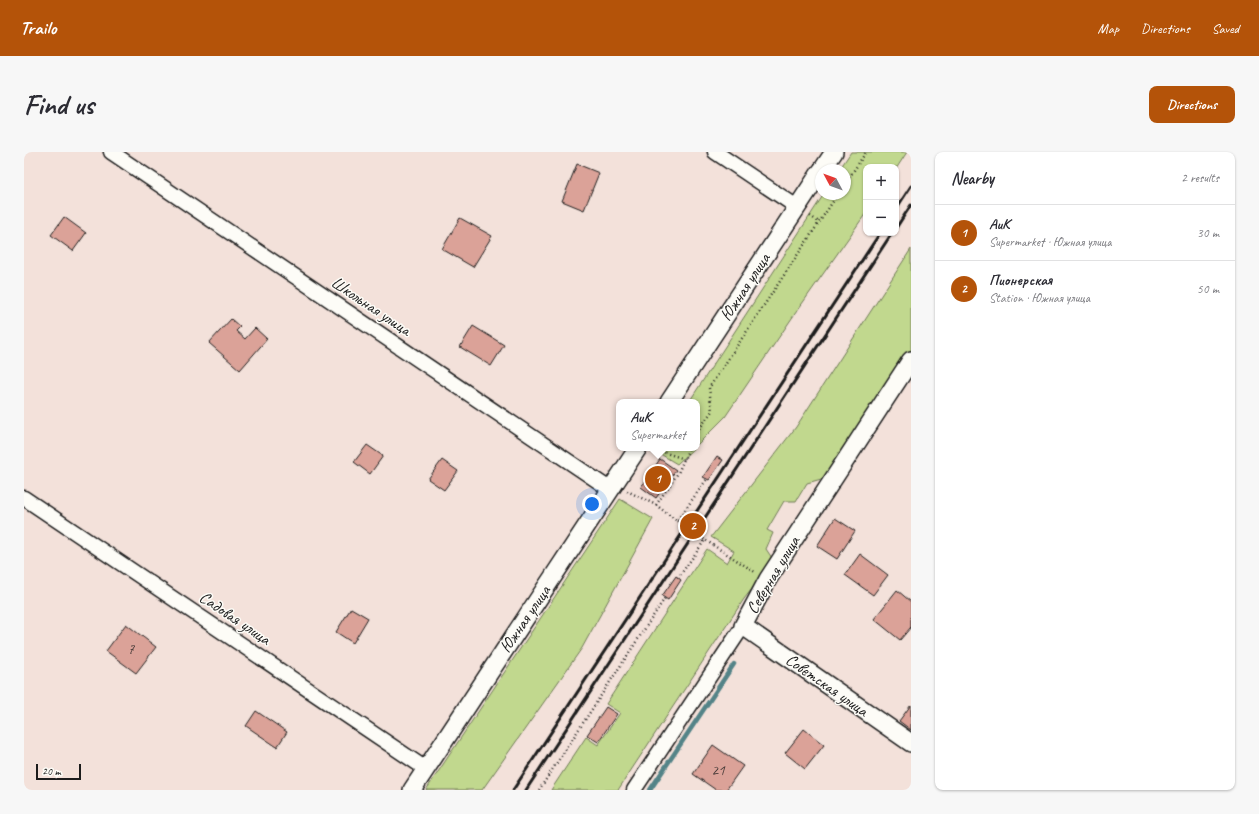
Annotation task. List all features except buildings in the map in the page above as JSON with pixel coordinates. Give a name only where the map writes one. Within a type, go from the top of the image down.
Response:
[{"type":"street","name":"Школьная улица","points":[[111,152],[611,490]]},
{"type":"street","points":[[715,152],[797,207]]},
{"type":"street","name":"Южная улица","points":[[826,164],[834,152]]},
{"type":"street","name":"Южная улица","points":[[671,399],[815,180]]},
{"type":"street","name":"Северная улица","points":[[634,790],[742,626],[768,579],[911,360]]},
{"type":"street","name":"Южная улица","points":[[412,790],[636,451]]},
{"type":"street","name":"Садовая улица","points":[[24,498],[426,769]]},
{"type":"street","name":"Советская улица","points":[[742,626],[911,743]]},
{"type":"path","points":[[851,175],[866,152]]},
{"type":"path","points":[[700,428],[712,411],[709,388],[834,200]]},
{"type":"path","points":[[661,451],[685,459]]},
{"type":"path","points":[[656,505],[678,473],[688,451]]},
{"type":"path","points":[[678,521],[707,479]]},
{"type":"path","points":[[611,490],[627,491],[656,505],[705,540],[768,579]]},
{"type":"path","points":[[678,578],[705,540]]},
{"type":"path","points":[[539,790],[665,598]]},
{"type":"green space","points":[[851,152],[907,152],[899,164],[863,164],[863,217],[725,417],[700,442],[700,399],[691,399],[820,200],[851,200],[851,164],[843,164]]},
{"type":"green space","points":[[911,249],[911,351],[825,478],[807,483],[796,501],[784,501],[767,530],[773,533],[766,549],[774,561],[744,599],[618,790],[551,790],[586,737],[598,745],[620,713],[606,704],[707,549],[727,563],[734,551],[711,537],[796,427]]},
{"type":"green space","points":[[658,451],[691,451],[677,464],[657,452]]},
{"type":"green space","points":[[620,499],[653,519],[582,648],[482,790],[426,790]]},
{"type":"waterway","points":[[650,790],[734,664]]},
{"type":"railway","points":[[899,204],[911,186]]},
{"type":"railway","points":[[899,223],[911,205]]},
{"type":"railway","points":[[513,790],[878,236]]},
{"type":"railway","points":[[526,790],[890,236]]},
{"type":"place","name":"АиК","points":[[658,479]]},
{"type":"place","name":"Пионерская","points":[[693,526]]}]
